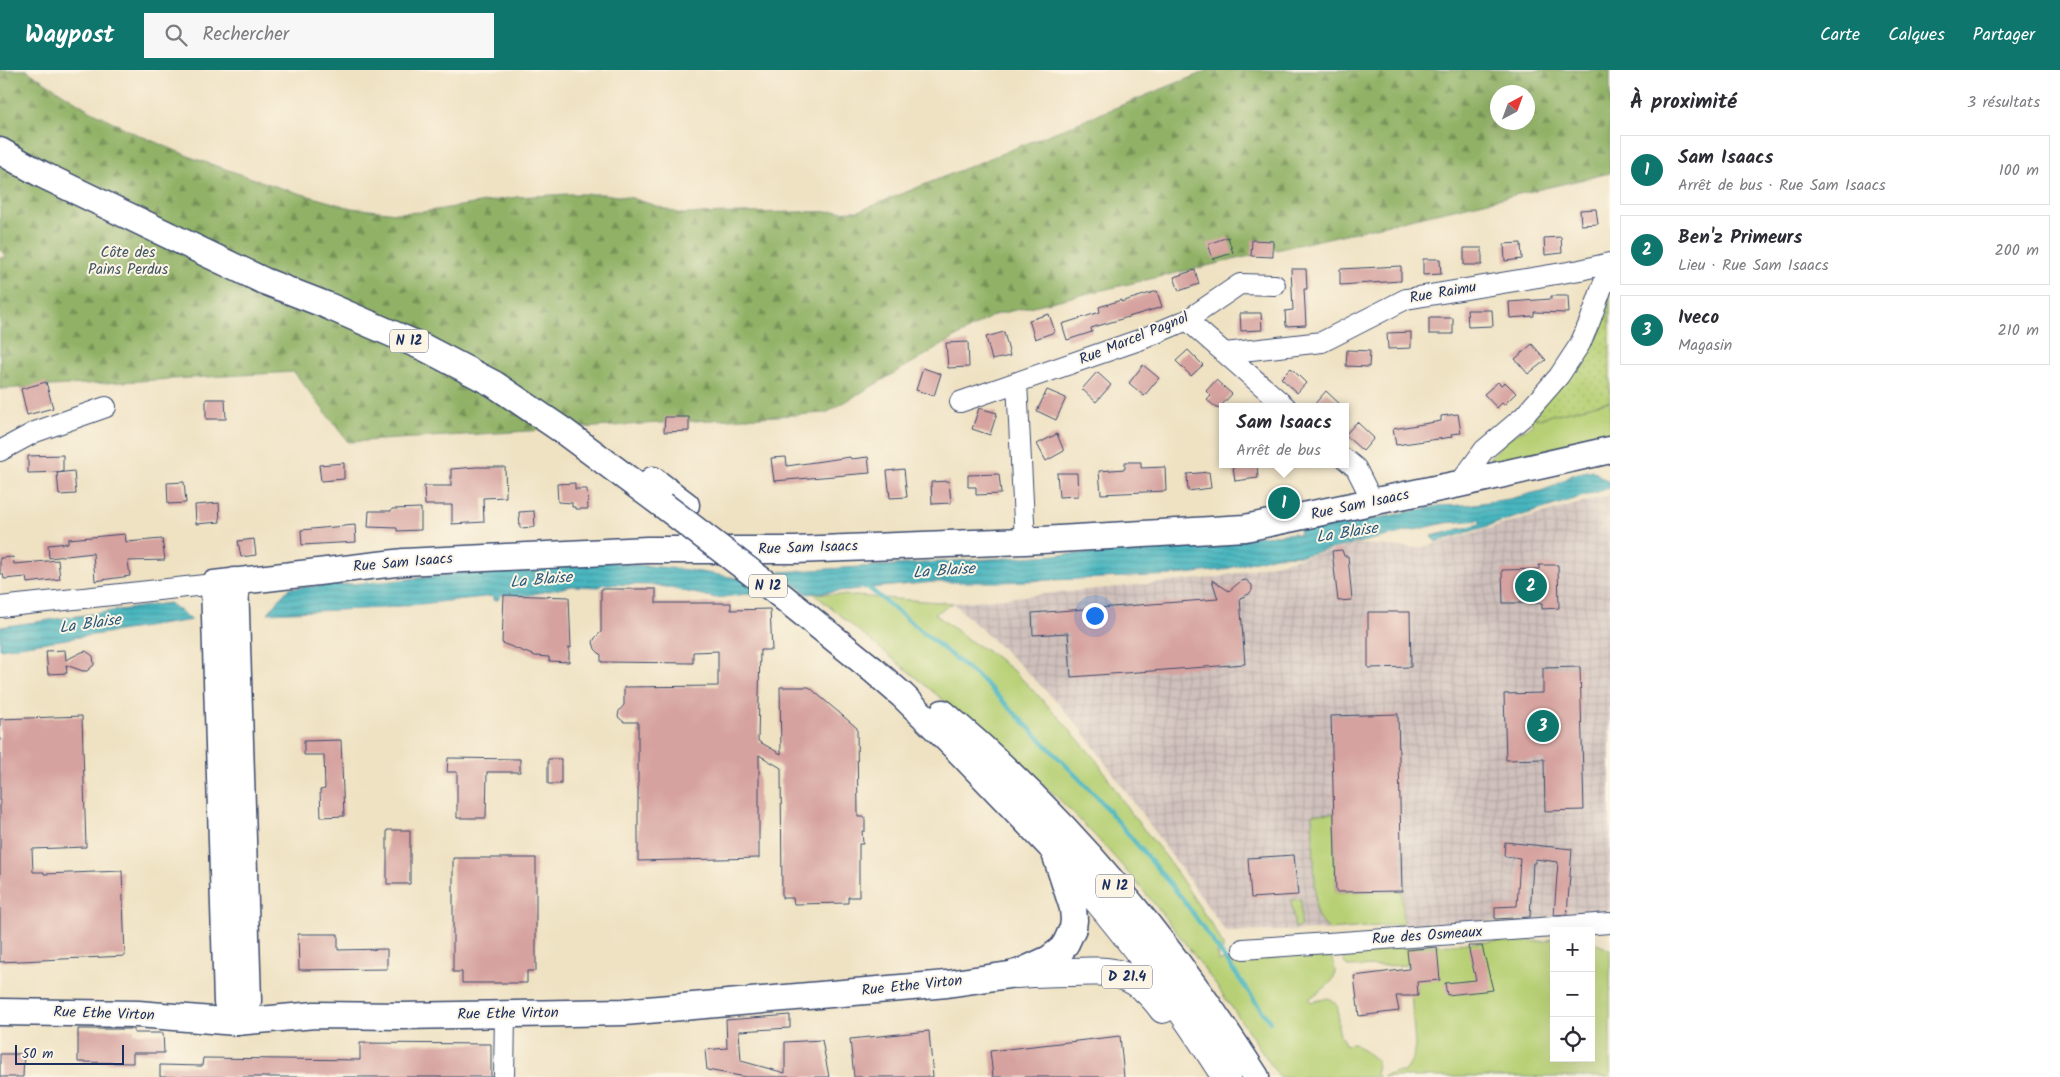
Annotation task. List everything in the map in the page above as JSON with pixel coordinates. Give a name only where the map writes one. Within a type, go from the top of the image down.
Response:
[{"type":"highway","name":"N 12","points":[[1054,850],[1084,882],[1136,950],[1218,1041],[1226,1077]]},
{"type":"highway","name":"D 21.4","points":[[1016,974],[1095,971],[1121,974],[1137,982],[1158,1001],[1189,1043],[1218,1041]]},
{"type":"main road","name":"N 12","points":[[0,152],[43,175],[264,281],[326,304],[425,348],[494,384],[674,505],[773,589],[988,752],[1040,802],[1077,842],[1183,969],[1218,1041],[1256,1077]]},
{"type":"main road","name":"Rue Sam Isaacs","points":[[225,582],[424,560],[647,550],[795,550],[1025,541],[1245,528],[1459,484],[1610,450]]},
{"type":"main road","points":[[225,582],[237,1008]]},
{"type":"main road","name":"N 12","points":[[881,669],[902,695],[1054,850]]},
{"type":"main road","name":"D 21.4","points":[[1016,974],[1056,955],[1066,943],[1073,928],[1073,908],[1054,850]]},
{"type":"main road","name":"Rue Ethe Virton","points":[[0,1012],[138,1014],[237,1008],[315,1015],[624,1012],[947,984],[1016,974]]},
{"type":"main road","points":[[1218,1041],[1243,1040],[1267,1077]]},
{"type":"street","name":"Rue Raimu","points":[[1225,353],[1322,342],[1406,299],[1610,264]]},
{"type":"street","points":[[1459,484],[1484,450],[1524,417],[1559,376],[1580,344],[1610,264]]},
{"type":"street","name":"Rue Marcel Pagnol","points":[[960,402],[1142,339],[1187,320],[1240,284],[1274,285]]},
{"type":"street","points":[[1187,320],[1281,403]]},
{"type":"street","points":[[1017,382],[1025,541]]},
{"type":"street","points":[[0,451],[34,432],[106,407]]},
{"type":"street","points":[[1349,462],[1356,468],[1374,502]]},
{"type":"street","name":"Rue Sam Isaacs","points":[[0,607],[225,582]]},
{"type":"street","name":"Rue des Osmeaux","points":[[1243,949],[1610,924]]},
{"type":"street","points":[[504,1077],[505,1014]]},
{"type":"shaded area","points":[[1610,495],[1610,909],[1601,918],[1403,924],[1330,930],[1226,932],[1084,733],[1023,668],[953,603],[1220,577],[1357,544],[1419,548]]},
{"type":"green space","name":"Côte des Pains Perdus","points":[[0,70],[26,70],[86,108],[134,133],[193,158],[281,188],[351,208],[397,213],[423,212],[517,197],[604,194],[632,198],[681,214],[859,211],[1209,70],[1610,70],[1610,173],[994,315],[826,413],[348,442],[294,372],[0,389],[0,258],[7,257],[0,250]]},
{"type":"green space","points":[[1610,291],[1610,401],[1536,419],[1535,416]]},
{"type":"green space","points":[[1610,401],[1610,440],[1493,463],[1490,457],[1510,437],[1533,425],[1530,420],[1535,416],[1537,419]]},
{"type":"green space","points":[[813,593],[953,603],[935,614],[1016,673],[1056,714],[1096,760],[1130,812],[1167,858],[1217,933],[1223,946],[1223,950],[1217,953],[1218,961],[1320,951],[1331,957],[1335,972],[1334,978],[1327,986],[1309,999],[1312,1002],[1328,998],[1333,1001],[1338,1009],[1338,1026],[1346,1046],[1354,1043],[1377,1061],[1376,1074],[1379,1077],[1279,1077],[1207,972],[1181,938],[1128,872],[1070,810],[979,729]]},
{"type":"green space","points":[[1334,813],[1336,892],[1402,891],[1403,924],[1330,930],[1319,920],[1316,910],[1312,814]]},
{"type":"green space","points":[[1301,899],[1301,925],[1295,928],[1291,900]]},
{"type":"green space","points":[[1528,939],[1532,942],[1550,940],[1550,1062],[1595,1062],[1595,943],[1610,950],[1610,1077],[1382,1077],[1396,1072],[1404,1072],[1413,1058],[1415,1046],[1409,965],[1349,967],[1345,964],[1343,956],[1345,951]]},
{"type":"water","name":"La Blaise","points":[[1592,470],[1610,483],[1610,488],[1436,542],[1432,536],[1480,524],[1480,520],[1445,523],[1304,555],[1275,556],[1222,570],[1175,575],[1002,582],[934,582],[807,594],[779,572],[1088,553],[1295,533],[1295,535],[1300,534],[1299,529],[1307,527],[1308,530],[1341,523],[1360,522],[1438,506],[1466,505],[1509,499],[1541,491],[1554,486],[1574,474]]},
{"type":"water","name":"La Blaise","points":[[611,562],[688,570],[737,578],[742,577],[762,592],[716,598],[656,585],[603,584],[600,587],[572,586],[524,596],[501,595],[498,600],[493,600],[493,596],[383,608],[268,613],[289,588]]},
{"type":"water","name":"La Blaise","points":[[169,603],[192,620],[0,649],[0,627]]},
{"type":"building","points":[[1596,209],[1598,224],[1581,225],[1580,210]]},
{"type":"building","points":[[1228,237],[1233,253],[1213,259],[1208,244]]},
{"type":"building","points":[[1561,237],[1562,253],[1545,255],[1544,238]]},
{"type":"building","points":[[1252,240],[1273,241],[1273,257],[1251,256]]},
{"type":"building","points":[[1521,243],[1522,259],[1505,261],[1504,244]]},
{"type":"building","points":[[1464,248],[1482,248],[1482,265],[1464,265]]},
{"type":"building","points":[[1423,259],[1440,259],[1441,274],[1423,275]]},
{"type":"building","points":[[1401,266],[1401,281],[1340,285],[1340,269]]},
{"type":"building","points":[[1291,269],[1306,269],[1307,289],[1304,289],[1306,325],[1286,326],[1285,311],[1293,310]]},
{"type":"building","points":[[1195,270],[1199,284],[1179,291],[1174,277]]},
{"type":"building","points":[[1157,291],[1162,307],[1091,328],[1092,332],[1067,340],[1062,324],[1100,312],[1099,307]]},
{"type":"building","points":[[1551,296],[1568,296],[1569,313],[1534,312],[1534,316],[1510,318],[1509,302],[1551,299]]},
{"type":"building","points":[[1467,310],[1492,310],[1493,326],[1468,327]]},
{"type":"building","points":[[1240,313],[1261,313],[1262,330],[1241,331]]},
{"type":"building","points":[[1049,314],[1055,332],[1035,339],[1029,320]]},
{"type":"building","points":[[1429,318],[1453,318],[1453,334],[1429,334]]},
{"type":"building","points":[[1004,332],[1010,356],[992,360],[986,337]]},
{"type":"building","points":[[1411,332],[1411,348],[1388,349],[1387,333]]},
{"type":"building","points":[[968,342],[969,367],[948,368],[946,343]]},
{"type":"building","points":[[1532,344],[1546,360],[1528,374],[1515,359]]},
{"type":"building","points":[[1188,350],[1203,365],[1191,376],[1176,361]]},
{"type":"building","points":[[1347,350],[1370,351],[1369,367],[1346,366]]},
{"type":"building","points":[[1143,365],[1159,378],[1144,396],[1129,383]]},
{"type":"building","points":[[923,368],[941,374],[934,396],[916,390]]},
{"type":"building","points":[[1291,368],[1306,383],[1297,393],[1281,378]]},
{"type":"building","points":[[1097,372],[1111,385],[1096,402],[1082,389]]},
{"type":"building","points":[[1216,380],[1232,394],[1224,403],[1219,403],[1218,409],[1207,400],[1211,396],[1206,391]]},
{"type":"building","points":[[46,382],[53,408],[27,415],[21,389]]},
{"type":"building","points":[[1498,382],[1501,385],[1505,382],[1516,393],[1504,405],[1502,403],[1497,408],[1484,394]]},
{"type":"building","points":[[1047,390],[1066,398],[1056,420],[1037,411]]},
{"type":"building","points":[[1326,391],[1339,403],[1316,403]]},
{"type":"building","points":[[206,399],[225,399],[226,419],[206,419]]},
{"type":"building","points":[[979,408],[997,413],[990,435],[972,429]]},
{"type":"building","points":[[1458,414],[1461,433],[1451,434],[1452,437],[1396,445],[1393,429],[1441,421],[1441,416]]},
{"type":"building","points":[[665,417],[689,417],[689,431],[664,432]]},
{"type":"building","points":[[1357,422],[1374,438],[1363,451],[1349,439],[1349,431]]},
{"type":"building","points":[[1057,434],[1064,451],[1046,461],[1037,444]]},
{"type":"building","points":[[63,455],[63,472],[28,473],[28,456]]},
{"type":"building","points":[[786,457],[787,466],[850,457],[851,459],[868,457],[870,473],[774,481],[771,458]]},
{"type":"building","points":[[1125,462],[1141,462],[1141,468],[1165,467],[1166,491],[1101,494],[1099,471],[1125,469]]},
{"type":"building","points":[[344,463],[344,479],[321,481],[319,465]]},
{"type":"building","points":[[505,467],[506,497],[483,498],[484,522],[452,524],[452,505],[425,505],[424,486],[451,486],[451,469]]},
{"type":"building","points":[[1233,468],[1257,468],[1258,478],[1235,481]]},
{"type":"building","points":[[904,469],[907,497],[890,498],[887,471]]},
{"type":"building","points":[[74,471],[76,494],[59,495],[57,473]]},
{"type":"building","points":[[1209,472],[1211,488],[1188,491],[1187,474]]},
{"type":"building","points":[[1057,473],[1077,473],[1078,496],[1059,497]]},
{"type":"building","points":[[999,474],[1001,494],[976,495],[976,487],[968,487],[968,475]]},
{"type":"building","points":[[949,481],[951,503],[932,504],[931,482]]},
{"type":"building","points":[[184,482],[186,503],[168,504],[167,483]]},
{"type":"building","points":[[575,483],[575,489],[587,489],[588,509],[575,509],[575,507],[572,507],[572,503],[558,502],[557,484]]},
{"type":"building","points":[[219,503],[220,522],[196,524],[195,505]]},
{"type":"building","points":[[421,508],[421,530],[397,531],[397,528],[368,527],[369,511]]},
{"type":"building","points":[[534,511],[535,527],[520,528],[519,512]]},
{"type":"building","points":[[355,525],[356,542],[302,545],[301,530]]},
{"type":"building","points":[[125,534],[126,542],[162,539],[165,560],[128,561],[130,576],[95,581],[93,553],[49,558],[48,545],[68,543],[68,539]]},
{"type":"building","points":[[254,539],[256,555],[241,557],[238,541]]},
{"type":"building","points":[[1342,550],[1344,556],[1348,556],[1352,600],[1338,601],[1332,551]]},
{"type":"building","points":[[13,557],[14,564],[58,560],[60,579],[27,583],[26,577],[4,579],[3,574],[0,574],[0,558]]},
{"type":"building","points":[[1539,565],[1558,565],[1559,608],[1542,609],[1542,603],[1503,603],[1502,570],[1539,569]]},
{"type":"building","points":[[1212,580],[1229,591],[1241,581],[1246,580],[1252,585],[1252,590],[1249,594],[1240,598],[1245,664],[1071,677],[1068,633],[1033,635],[1032,613],[1218,599]]},
{"type":"building","points":[[601,589],[656,589],[656,603],[731,603],[731,610],[770,609],[772,650],[760,650],[758,741],[781,754],[780,687],[809,687],[857,728],[858,817],[865,817],[865,831],[862,831],[863,844],[859,844],[859,897],[848,897],[848,903],[794,904],[793,898],[782,898],[781,768],[759,755],[759,858],[638,861],[638,722],[624,722],[618,717],[619,711],[624,705],[624,687],[718,686],[718,651],[693,652],[693,663],[601,662],[601,655],[595,649],[593,642],[601,632]]},
{"type":"building","points":[[504,595],[569,597],[571,648],[569,647],[569,662],[549,661],[549,657],[535,656],[502,643]]},
{"type":"building","points":[[1368,612],[1410,612],[1411,667],[1368,668]]},
{"type":"building","points":[[65,650],[66,660],[86,651],[93,656],[94,665],[87,671],[83,671],[66,665],[67,673],[48,674],[46,651]]},
{"type":"building","points":[[1580,667],[1584,810],[1545,811],[1544,759],[1506,760],[1504,694],[1543,693],[1543,668]]},
{"type":"building","points":[[1398,714],[1402,891],[1336,892],[1331,716]]},
{"type":"building","points":[[82,716],[86,847],[32,849],[33,872],[44,872],[44,874],[122,871],[125,956],[0,962],[0,719]]},
{"type":"building","points":[[341,740],[344,816],[321,817],[320,790],[325,789],[324,755],[304,755],[304,741]]},
{"type":"building","points":[[448,758],[520,759],[520,772],[487,772],[486,818],[457,818],[457,772],[447,772]]},
{"type":"building","points":[[548,759],[561,759],[561,784],[548,784]]},
{"type":"building","points":[[387,830],[410,830],[410,884],[387,884]]},
{"type":"building","points":[[1505,842],[1572,849],[1567,914],[1554,915],[1558,862],[1535,859],[1535,863],[1533,863],[1530,917],[1495,919],[1495,907],[1517,906],[1520,858],[1504,856]]},
{"type":"building","points":[[1294,855],[1298,895],[1251,898],[1248,858]]},
{"type":"building","points":[[453,858],[536,858],[536,971],[527,971],[527,983],[462,983],[462,972],[453,972]]},
{"type":"building","points":[[298,934],[338,934],[338,950],[387,949],[387,969],[299,970]]},
{"type":"building","points":[[1468,946],[1482,946],[1493,990],[1447,995],[1445,983],[1476,980]]},
{"type":"building","points":[[1437,947],[1440,980],[1417,982],[1418,996],[1396,996],[1399,1011],[1359,1016],[1354,976],[1409,969],[1407,950]]},
{"type":"building","points":[[790,1015],[790,1028],[739,1031],[741,1061],[785,1073],[785,1042],[822,1040],[829,1077],[746,1077],[707,1070],[705,1050],[727,1048],[726,1020]]},
{"type":"building","points":[[78,1029],[134,1029],[134,1033],[163,1033],[164,1053],[133,1053],[133,1063],[78,1062]]},
{"type":"building","points":[[929,1031],[933,1077],[854,1077],[850,1039]]},
{"type":"building","points":[[1120,1036],[1124,1077],[993,1077],[990,1051]]},
{"type":"building","points":[[360,1043],[491,1044],[491,1077],[160,1077],[160,1065],[202,1066],[203,1058],[360,1060]]},
{"type":"building","points":[[0,1054],[24,1054],[23,1077],[0,1077]]},
{"type":"waterway","points":[[864,584],[985,683],[1098,798],[1182,898],[1270,1022]]},
{"type":"place","name":"Sam Isaacs","points":[[1284,503]]},
{"type":"place","name":"Ben'z Primeurs","points":[[1531,586]]},
{"type":"place","name":"Iveco","points":[[1543,726]]}]
